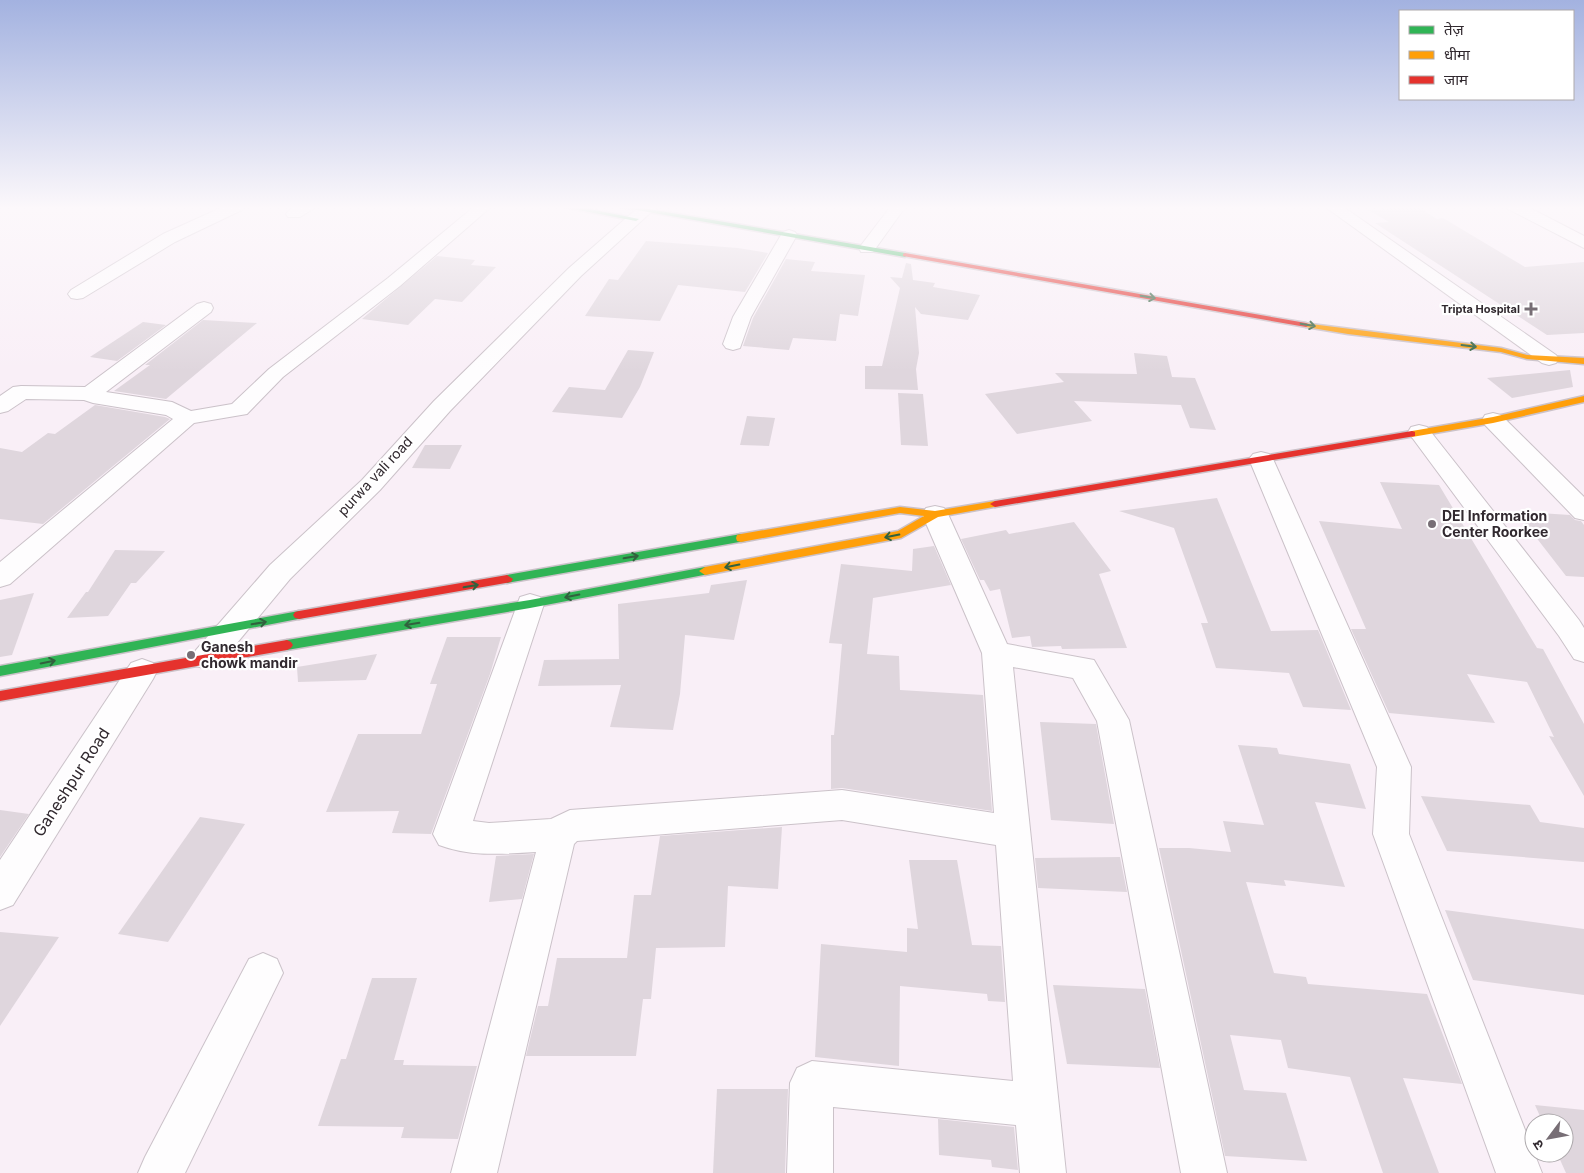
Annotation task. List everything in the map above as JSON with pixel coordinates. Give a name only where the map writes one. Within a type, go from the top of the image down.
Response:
[{"type":"main road","points":[[903,261],[1340,342]]},
{"type":"main road","points":[[940,261],[1348,332],[1501,350],[1527,358],[1581,363]]},
{"type":"main road","points":[[1501,363],[1509,363],[1527,358]]},
{"type":"main road","points":[[0,670],[233,627],[900,510],[935,514],[1494,420],[1584,399]]},
{"type":"main road","points":[[0,696],[207,658],[530,604],[901,534],[935,514]]},
{"type":"street","points":[[77,294],[132,261]]},
{"type":"street","points":[[0,577],[187,418],[239,409],[276,373],[419,261]]},
{"type":"street","name":"purwa vali road","points":[[207,658],[280,572],[371,485],[442,406],[588,261]]},
{"type":"street","points":[[733,344],[742,318],[774,261]]},
{"type":"street","points":[[1409,261],[1549,359]]},
{"type":"street","points":[[0,406],[21,392],[90,394],[204,308]]},
{"type":"street","points":[[90,394],[93,398],[172,409],[187,418]]},
{"type":"street","points":[[1494,420],[1584,512]]},
{"type":"street","points":[[1419,432],[1569,628],[1584,651]]},
{"type":"street","points":[[1261,459],[1394,767],[1391,834],[1519,1173]]},
{"type":"street","points":[[935,514],[997,653],[1043,1173]]},
{"type":"street","points":[[530,604],[451,834],[489,839],[558,836]]},
{"type":"street","points":[[997,653],[1084,668],[1114,720],[1204,1173]]},
{"type":"street","name":"Ganeshpur Road","points":[[0,892],[142,671]]},
{"type":"street","points":[[474,1173],[558,836],[570,826],[842,805],[1012,832]]},
{"type":"street","points":[[161,1173],[263,973]]},
{"type":"street","points":[[810,1173],[812,1082],[1038,1105]]},
{"type":"building","points":[[431,261],[474,261],[471,265],[496,267],[462,302],[435,299],[408,325],[362,319]]},
{"type":"building","points":[[632,261],[763,261],[745,292],[678,285],[660,321],[585,316],[609,279],[618,280]]},
{"type":"building","points":[[785,261],[815,262],[811,271],[865,275],[858,316],[840,314],[836,341],[793,338],[789,350],[743,346],[753,318]]},
{"type":"building","points":[[1433,261],[1515,261],[1525,267],[1584,262],[1584,333],[1547,335]]},
{"type":"building","points":[[906,263],[911,264],[913,280],[935,283],[933,287],[980,295],[968,320],[921,314],[915,307],[919,353],[916,369],[918,390],[865,389],[865,366],[882,366],[900,288],[890,277],[902,278]]},
{"type":"building","points":[[203,320],[257,323],[166,399],[114,391],[150,365],[145,365]]},
{"type":"building","points":[[143,322],[166,325],[117,361],[90,357]]},
{"type":"building","points":[[628,350],[654,352],[640,387],[622,418],[552,412],[569,387],[605,390]]},
{"type":"building","points":[[1134,353],[1167,356],[1172,377],[1195,378],[1216,430],[1190,428],[1181,405],[1074,401],[1092,421],[1017,434],[985,394],[1064,382],[1055,373],[1137,374]]},
{"type":"building","points":[[1570,370],[1573,387],[1512,398],[1487,378]]},
{"type":"building","points":[[898,393],[923,394],[928,446],[901,445]]},
{"type":"building","points":[[95,405],[170,419],[43,524],[0,519],[0,448],[22,452],[48,433],[55,434]]},
{"type":"building","points":[[747,416],[775,418],[769,446],[740,445]]},
{"type":"building","points":[[425,445],[462,445],[450,469],[412,468]]},
{"type":"building","points":[[1380,482],[1439,485],[1537,648],[1543,649],[1584,724],[1584,796],[1549,736],[1554,737],[1527,682],[1467,674],[1495,723],[1389,713],[1351,629],[1366,629],[1319,521],[1402,529]]},
{"type":"building","points":[[1217,498],[1271,631],[1318,630],[1351,710],[1303,707],[1289,673],[1216,668],[1201,623],[1208,623],[1174,528],[1119,511]]},
{"type":"building","points":[[1523,512],[1570,515],[1575,520],[1581,521],[1584,525],[1584,577],[1566,576],[1518,514],[1524,514]]},
{"type":"building","points":[[1074,522],[1111,571],[1099,574],[1127,648],[1062,649],[1061,646],[1032,647],[1030,636],[1012,638],[1000,589],[990,591],[984,580],[980,580],[961,539],[1006,530],[1009,534]]},
{"type":"building","points":[[934,546],[951,585],[873,598],[867,654],[899,656],[900,690],[983,695],[992,811],[842,788],[831,789],[831,735],[834,735],[842,644],[829,643],[841,564],[912,571],[913,549]]},
{"type":"building","points":[[115,550],[165,551],[136,583],[131,583],[108,616],[67,618],[86,592],[88,592]]},
{"type":"building","points":[[747,580],[734,640],[685,635],[680,694],[673,730],[610,727],[621,685],[538,686],[544,660],[619,659],[618,604],[709,593],[711,585]]},
{"type":"building","points":[[34,593],[12,655],[0,657],[0,600]]},
{"type":"building","points":[[447,637],[501,637],[490,674],[431,834],[392,833],[399,811],[326,812],[358,734],[421,734],[437,684],[430,684]]},
{"type":"building","points":[[377,654],[366,680],[298,682],[297,667]]},
{"type":"building","points":[[1040,722],[1096,724],[1114,824],[1051,820]]},
{"type":"building","points":[[1238,745],[1277,748],[1279,754],[1350,764],[1366,809],[1315,802],[1345,887],[1284,880],[1286,886],[1246,882],[1274,973],[1306,977],[1308,984],[1427,994],[1462,1084],[1403,1078],[1439,1173],[1383,1173],[1350,1077],[1288,1068],[1281,1040],[1230,1035],[1244,1090],[1286,1093],[1307,1161],[1225,1156],[1159,848],[1189,848],[1231,852],[1223,821],[1264,825]]},
{"type":"building","points":[[1421,796],[1530,805],[1540,822],[1584,828],[1584,862],[1447,851]]},
{"type":"building","points":[[0,810],[29,814],[0,857]]},
{"type":"building","points":[[200,817],[245,824],[168,942],[118,934]]},
{"type":"building","points":[[782,827],[778,889],[728,886],[725,947],[656,948],[651,999],[643,999],[636,1056],[526,1056],[538,1006],[548,1006],[557,958],[627,958],[634,895],[651,895],[660,836]]},
{"type":"building","points":[[534,854],[522,899],[489,902],[496,856]]},
{"type":"building","points":[[1120,857],[1127,892],[1038,888],[1035,858]]},
{"type":"building","points":[[909,860],[957,860],[972,945],[1001,946],[1005,1002],[988,1001],[987,994],[900,986],[899,1066],[815,1057],[821,944],[907,952],[907,928],[918,929]]},
{"type":"building","points":[[1445,910],[1584,929],[1584,995],[1473,980]]},
{"type":"building","points":[[0,932],[59,937],[0,1026]]},
{"type":"building","points":[[372,978],[417,978],[394,1060],[404,1060],[403,1065],[477,1066],[458,1139],[401,1138],[404,1127],[318,1126],[341,1059],[346,1059]]},
{"type":"building","points":[[1053,985],[1145,989],[1160,1068],[1067,1064]]},
{"type":"building","points":[[717,1089],[788,1089],[785,1173],[713,1173]]},
{"type":"building","points":[[1535,1105],[1584,1110],[1584,1173],[1566,1173],[1562,1163],[1574,1163],[1574,1113],[1539,1113]]},
{"type":"building","points":[[938,1119],[1014,1127],[1018,1170],[992,1167],[991,1160],[939,1155]]},
{"type":"traffic: fast","points":[[507,579],[741,538]]},
{"type":"traffic: fast","points":[[287,645],[530,604],[705,571]]},
{"type":"traffic: fast","points":[[0,671],[299,615]]},
{"type":"traffic: slow","points":[[1306,325],[1348,332],[1501,350],[1527,357],[1584,361]]},
{"type":"traffic: slow","points":[[1412,434],[1493,420],[1584,399]]},
{"type":"traffic: slow","points":[[741,538],[900,510],[935,514],[995,504]]},
{"type":"traffic: slow","points":[[705,571],[901,534],[935,514]]},
{"type":"traffic: jam","points":[[938,261],[1306,325]]},
{"type":"traffic: jam","points":[[995,504],[1412,434]]},
{"type":"traffic: jam","points":[[299,615],[507,579]]},
{"type":"traffic: jam","points":[[0,696],[287,645]]},
{"type":"place","name":"Tripta Hospital","points":[[1531,309]]},
{"type":"place","name":"DEI Information Center Roorkee","points":[[1432,524]]},
{"type":"place","name":"Ganesh chowk mandir","points":[[191,655]]}]
